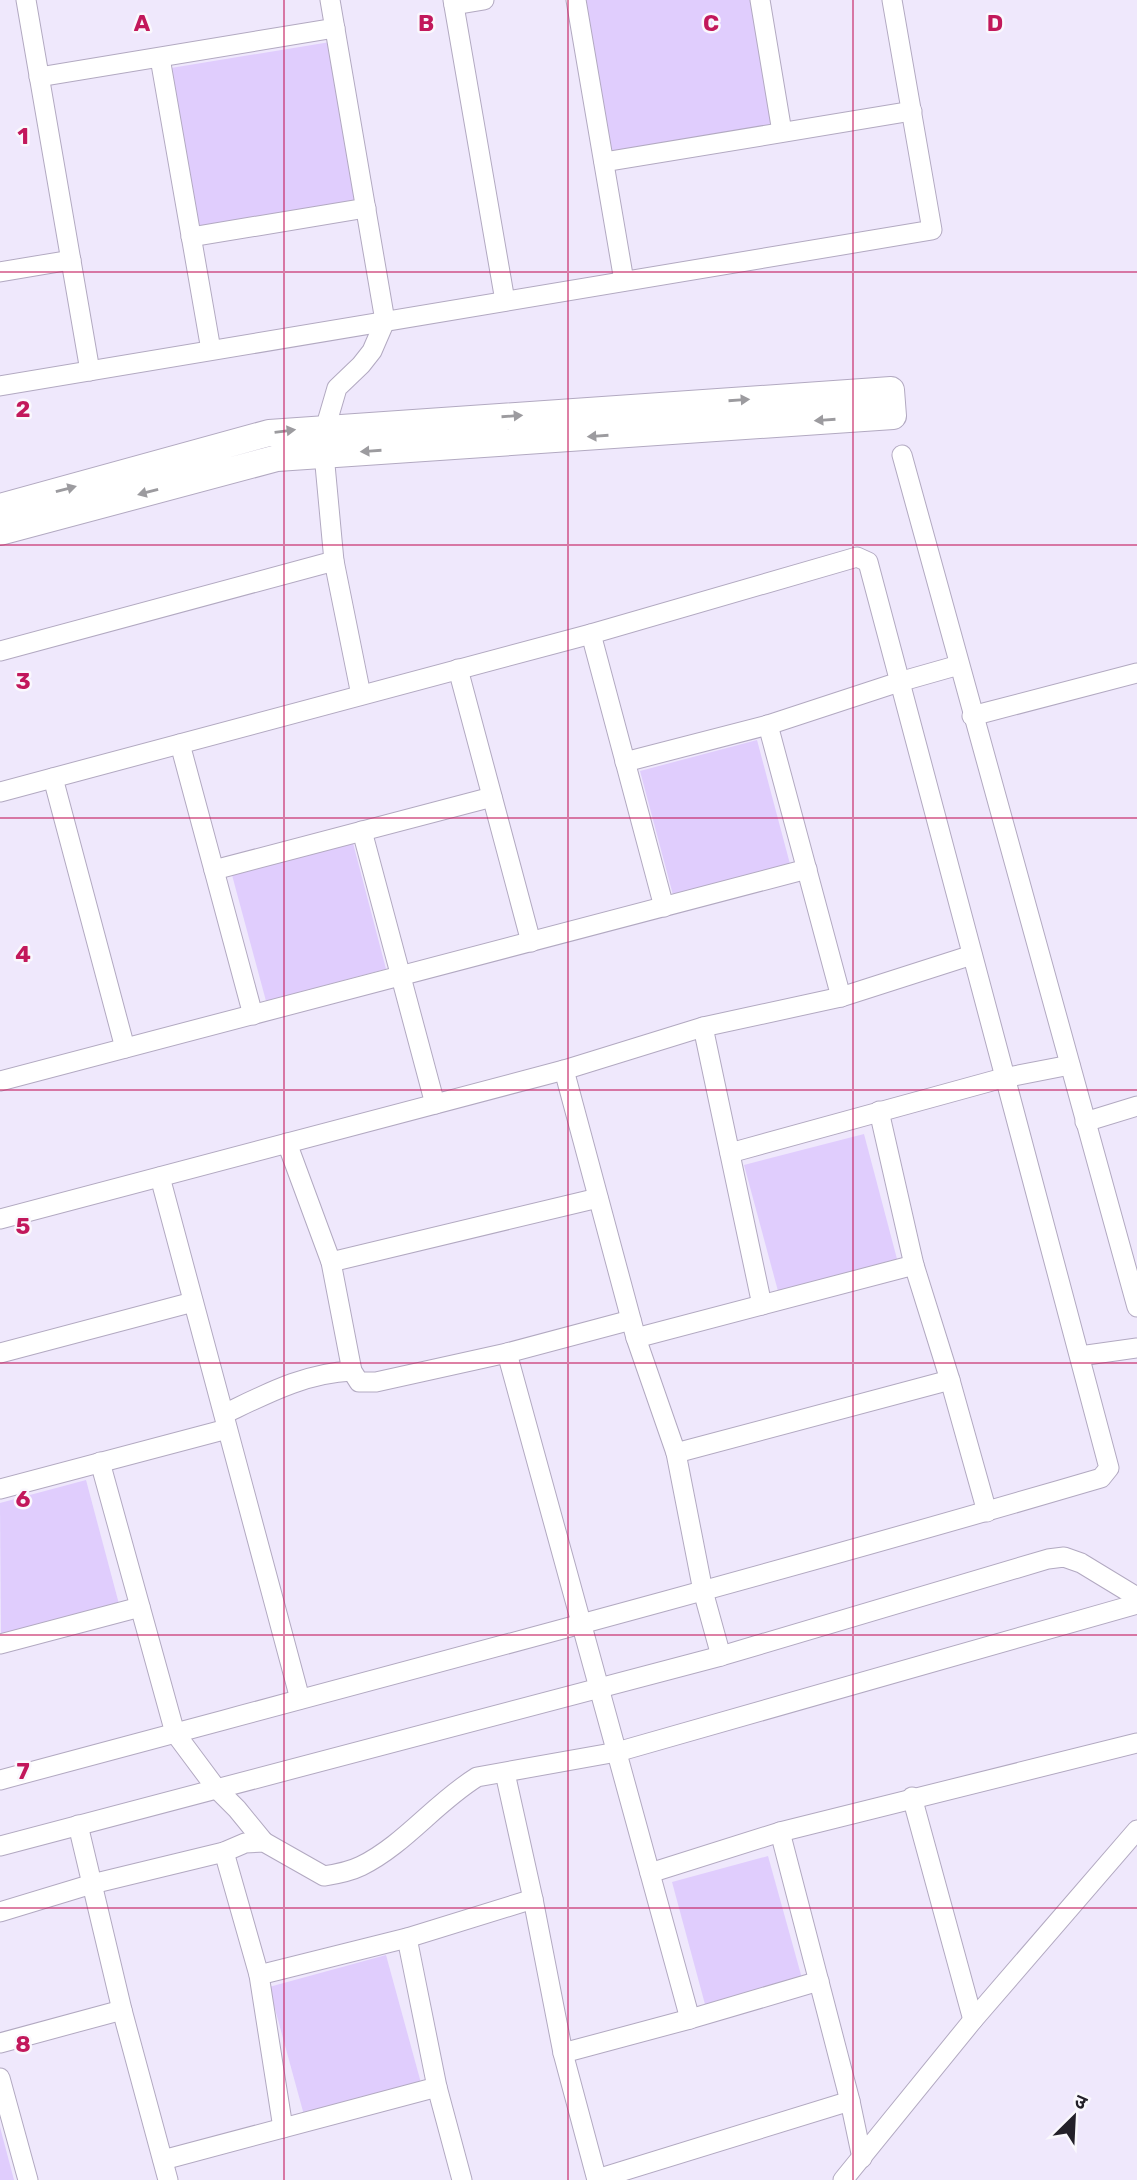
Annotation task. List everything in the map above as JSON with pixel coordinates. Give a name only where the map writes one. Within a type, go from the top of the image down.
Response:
[{"type":"street","points":[[26,0],[90,371]]},
{"type":"street","points":[[330,0],[385,321],[372,351],[337,388],[325,441],[334,561],[361,695]]},
{"type":"street","points":[[484,0],[454,2],[505,301]]},
{"type":"street","points":[[576,0],[624,281]]},
{"type":"street","points":[[760,0],[782,132]]},
{"type":"street","points":[[0,386],[932,230],[892,0]]},
{"type":"street","points":[[39,77],[335,29]]},
{"type":"street","points":[[160,58],[211,350]]},
{"type":"street","points":[[604,162],[912,111]]},
{"type":"street","points":[[191,237],[366,208]]},
{"type":"street","points":[[0,272],[71,260]]},
{"type":"street","points":[[0,507],[269,433],[325,441],[892,403]]},
{"type":"street","points":[[0,532],[277,458],[325,441]]},
{"type":"street","points":[[902,455],[1137,1307]]},
{"type":"street","points":[[0,792],[591,634],[857,558],[868,562],[1003,1078],[1108,1461],[1107,1472],[1101,1478],[987,1512],[0,1780]]},
{"type":"street","points":[[0,651],[334,561]]},
{"type":"street","points":[[591,634],[664,907]]},
{"type":"street","points":[[625,762],[768,725],[899,681],[959,665]]},
{"type":"street","points":[[458,669],[531,942]]},
{"type":"street","points":[[972,716],[1137,673]]},
{"type":"street","points":[[768,725],[841,997]]},
{"type":"street","points":[[180,744],[253,1015]]},
{"type":"street","points":[[53,778],[125,1048]]},
{"type":"street","points":[[214,870],[492,797]]},
{"type":"street","points":[[362,831],[435,1104]]},
{"type":"street","points":[[0,1081],[807,869]]},
{"type":"street","points":[[0,1219],[564,1070],[703,1027],[841,997],[972,955]]},
{"type":"street","points":[[703,1027],[762,1304]]},
{"type":"street","points":[[730,1153],[1003,1078],[1070,1065]]},
{"type":"street","points":[[564,1070],[634,1329],[676,1453],[704,1591],[721,1656]]},
{"type":"street","points":[[1085,1122],[1137,1106]]},
{"type":"street","points":[[879,1111],[914,1265],[987,1512]]},
{"type":"street","points":[[287,1143],[331,1262],[352,1371],[359,1382],[376,1382],[507,1353],[762,1304],[914,1265]]},
{"type":"street","points":[[160,1177],[300,1699]]},
{"type":"street","points":[[331,1262],[598,1198]]},
{"type":"street","points":[[0,1353],[194,1302]]},
{"type":"street","points":[[1080,1356],[1137,1348]]},
{"type":"street","points":[[507,1353],[690,2019]]},
{"type":"street","points":[[0,1489],[100,1462],[226,1422],[290,1383],[330,1372],[352,1371]]},
{"type":"street","points":[[676,1453],[950,1380]]},
{"type":"street","points":[[100,1462],[174,1733],[216,1788],[264,1842],[324,1876],[346,1872],[363,1865],[458,1789],[477,1777],[617,1752],[1137,1604]]},
{"type":"street","points":[[0,1846],[721,1656],[1048,1559],[1064,1556],[1081,1563],[1137,1597]]},
{"type":"street","points":[[0,1644],[140,1607]]},
{"type":"street","points":[[650,1873],[780,1832],[1137,1743]]},
{"type":"street","points":[[505,1773],[563,2053],[597,2180],[850,2101]]},
{"type":"street","points":[[912,1797],[973,2020]]},
{"type":"street","points":[[78,1825],[122,2010],[168,2180]]},
{"type":"street","points":[[842,2180],[973,2020],[1137,1830]]},
{"type":"street","points":[[780,1832],[820,1981],[862,2158]]},
{"type":"street","points":[[0,1912],[92,1884],[224,1852],[245,1843],[264,1842]]},
{"type":"street","points":[[224,1852],[259,1975],[282,2128]]},
{"type":"street","points":[[259,1975],[407,1938],[533,1899]]},
{"type":"street","points":[[407,1938],[437,2087],[462,2180]]},
{"type":"street","points":[[563,2053],[820,1981]]},
{"type":"street","points":[[0,2043],[122,2010]]},
{"type":"street","points":[[0,2078],[28,2180]]},
{"type":"street","points":[[163,2160],[437,2087]]},
{"type":"shaded area","points":[[583,0],[751,0],[773,128],[610,155]]},
{"type":"shaded area","points":[[330,42],[357,200],[198,226],[171,68]]},
{"type":"shaded area","points":[[757,740],[790,864],[673,895],[640,771]]},
{"type":"shaded area","points":[[353,843],[386,969],[266,1001],[232,875]]},
{"type":"shaded area","points":[[864,1134],[897,1259],[778,1291],[744,1165]]},
{"type":"shaded area","points":[[86,1480],[119,1604],[1,1634],[0,1503]]},
{"type":"shaded area","points":[[768,1856],[803,1982],[706,2008],[672,1882]]},
{"type":"shaded area","points":[[386,1955],[421,2083],[304,2115],[269,1987]]},
{"type":"shaded area","points":[[0,2127],[14,2180],[0,2180]]}]
